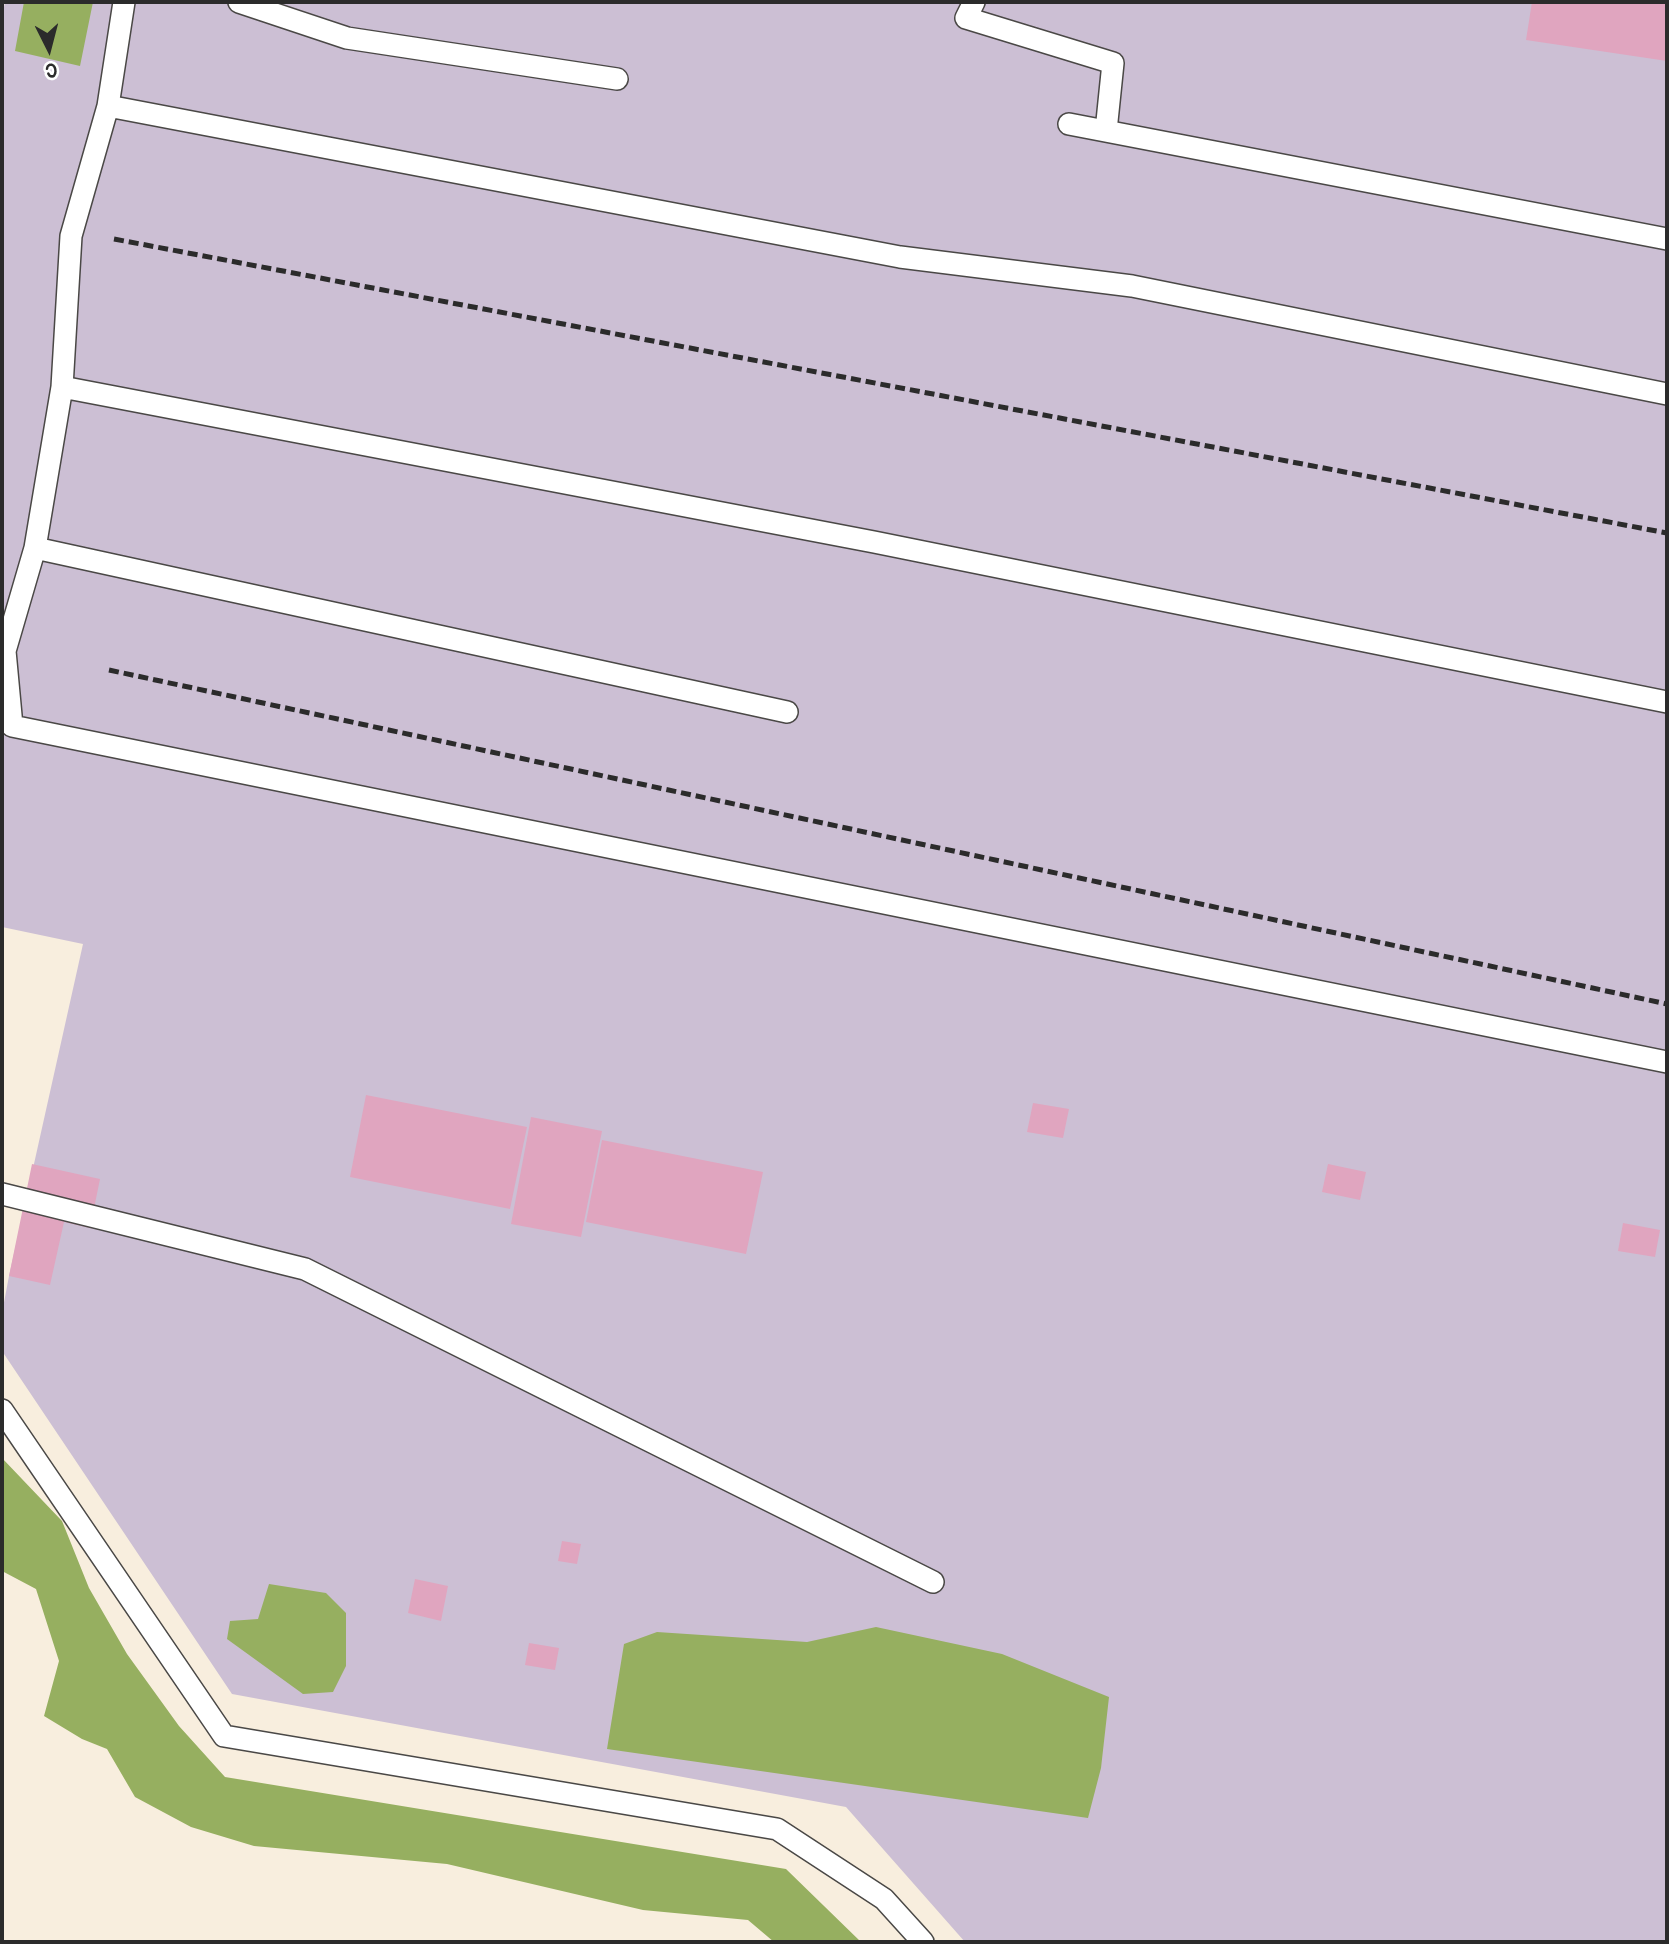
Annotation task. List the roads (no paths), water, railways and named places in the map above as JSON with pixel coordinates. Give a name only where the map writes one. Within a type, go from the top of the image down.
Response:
[{"type":"lane","points":[[124,2],[108,106],[71,236],[62,387],[35,548],[5,651],[12,726],[1667,1062]]},
{"type":"lane","points":[[239,2],[347,38],[617,79]]},
{"type":"lane","points":[[974,2],[966,18],[1113,63],[1106,131]]},
{"type":"lane","points":[[108,106],[901,257],[1132,286],[1667,394]]},
{"type":"lane","points":[[1069,124],[1667,239]]},
{"type":"lane","points":[[62,387],[874,542],[1667,702]]},
{"type":"lane","points":[[35,548],[787,712]]},
{"type":"lane","points":[[2,1194],[305,1269],[933,1582]]},
{"type":"lane","points":[[2,1410],[224,1736],[777,1829],[884,1899],[923,1942]]},
{"type":"railway","points":[[114,239],[1667,533]]},
{"type":"railway","points":[[109,670],[1667,1004]]}]
